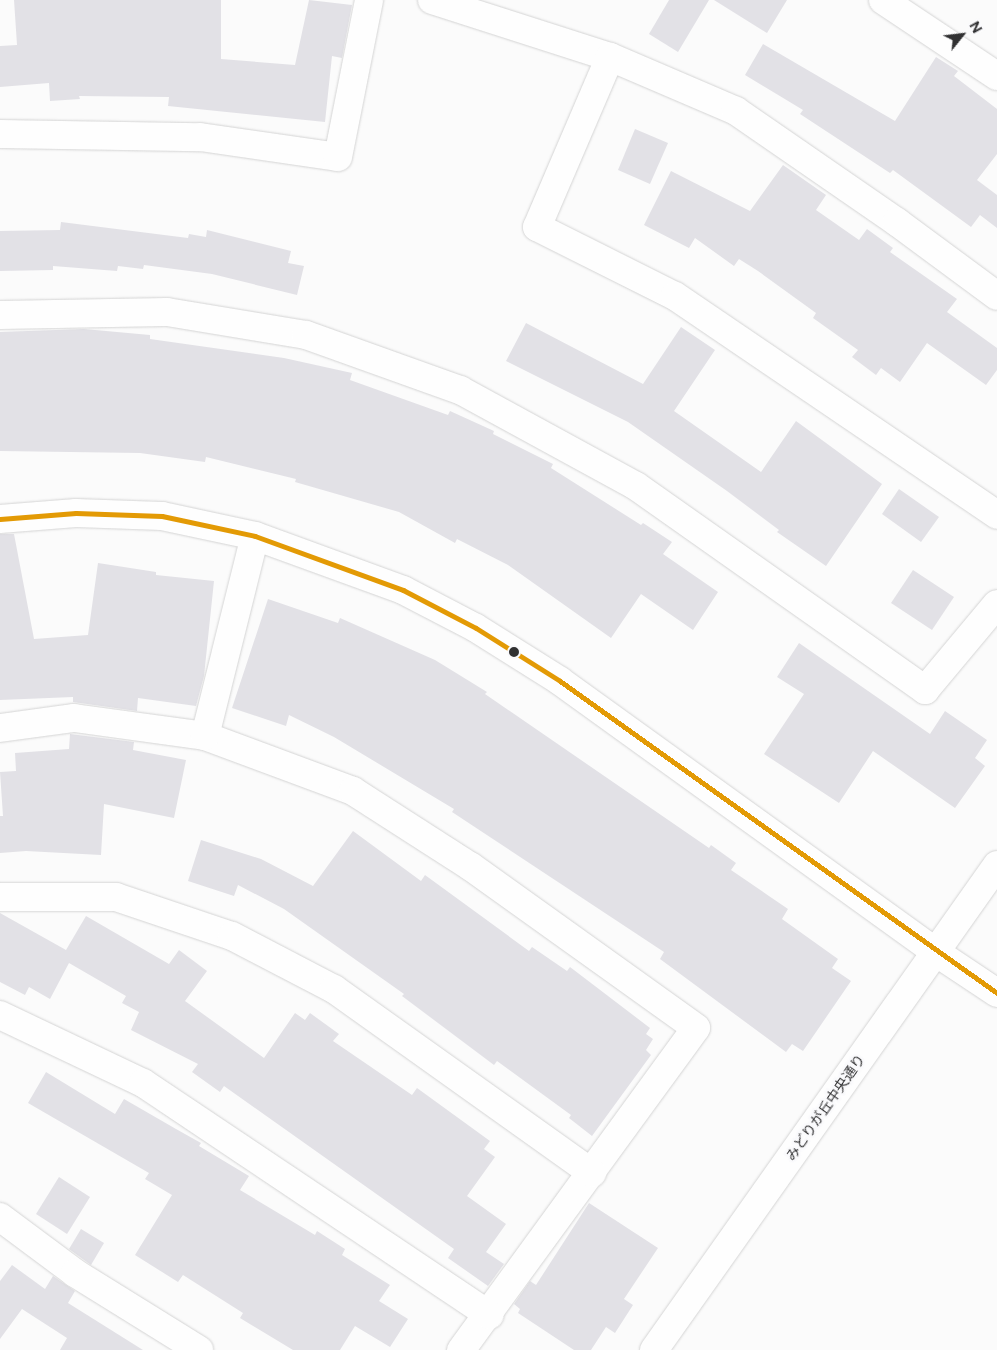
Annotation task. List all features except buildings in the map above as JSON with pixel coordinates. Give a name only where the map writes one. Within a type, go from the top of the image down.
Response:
[{"type":"street","points":[[0,134],[200,137],[338,157],[369,0]]},
{"type":"street","points":[[432,0],[610,57],[736,111],[897,222],[997,296]]},
{"type":"street","points":[[883,0],[997,76]]},
{"type":"street","points":[[610,57],[537,226],[675,296],[997,514]]},
{"type":"street","points":[[0,314],[167,312],[306,335],[460,390],[636,486],[925,690],[997,604]]},
{"type":"street","points":[[0,519],[76,513],[162,516],[255,536],[403,590],[476,628],[560,681],[937,953],[997,993]]},
{"type":"street","points":[[205,736],[255,536]]},
{"type":"street","points":[[0,728],[74,718],[205,736],[353,791],[470,866],[696,1028],[490,1315],[461,1350]]},
{"type":"street","name":"みどりが丘中央通り","points":[[654,1350],[937,953],[997,865]]},
{"type":"street","points":[[0,897],[116,897],[232,936],[334,989],[592,1173]]},
{"type":"street","points":[[0,1015],[143,1083],[490,1315]]},
{"type":"street","points":[[0,1217],[75,1273],[199,1350]]},
{"type":"transit line","points":[[0,519],[76,513],[162,516],[255,536],[403,590],[476,628],[560,681],[997,993]]}]
